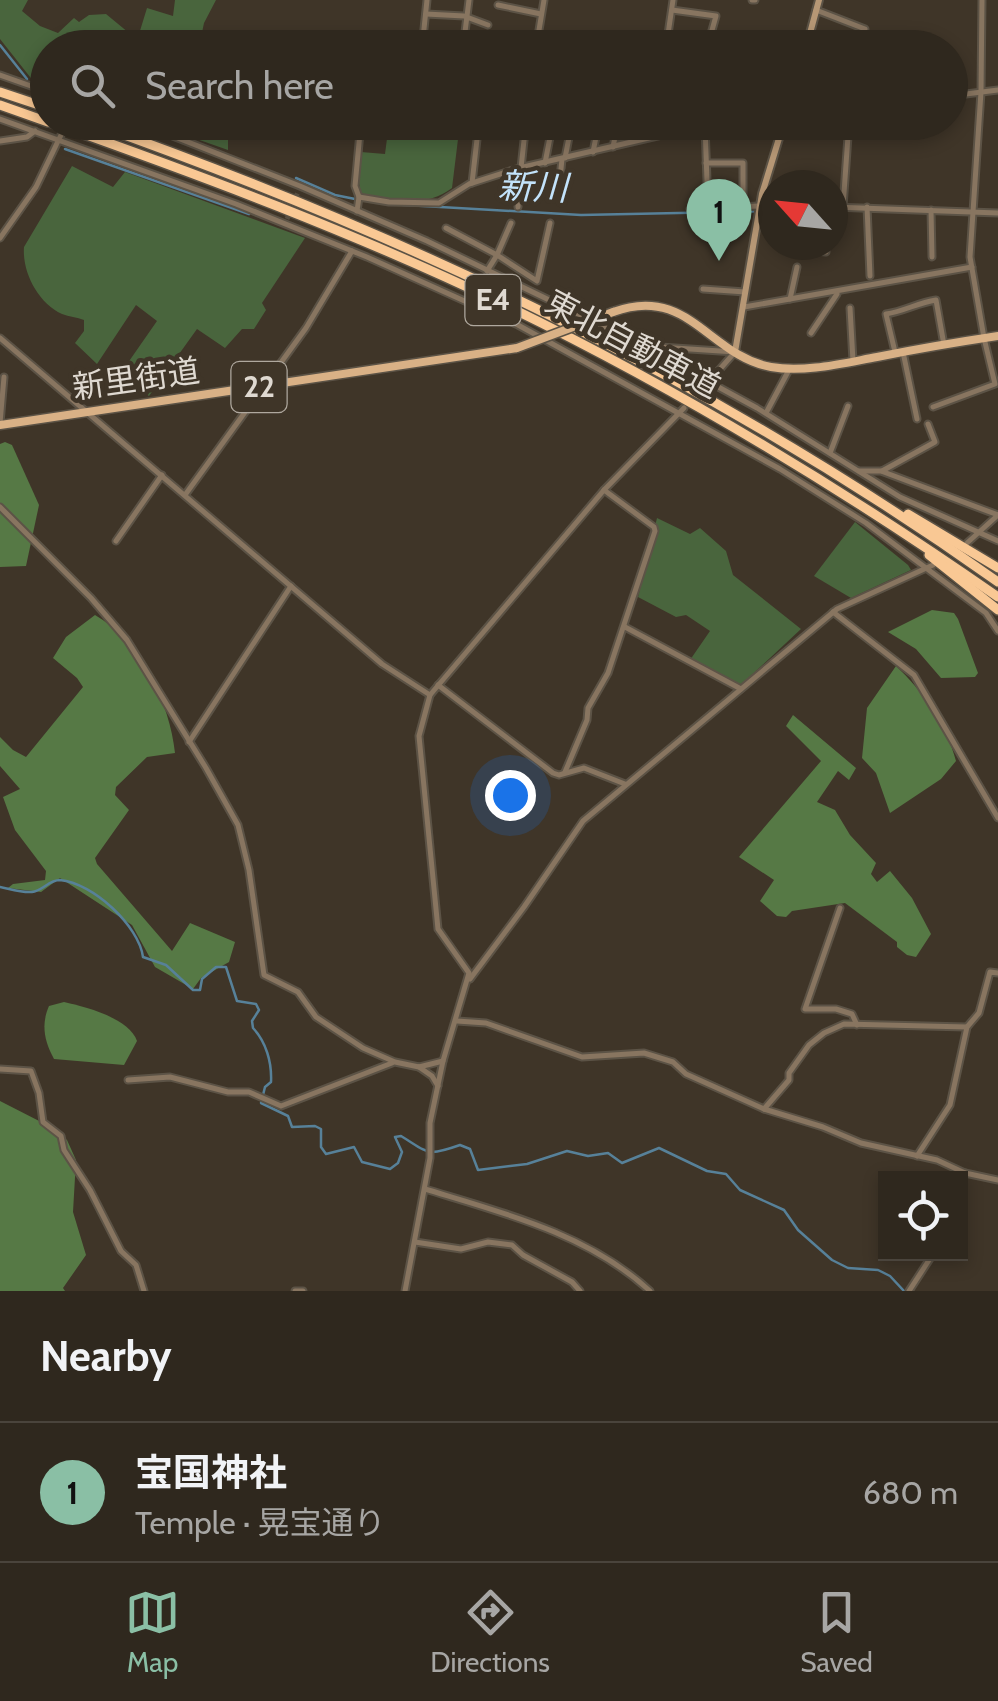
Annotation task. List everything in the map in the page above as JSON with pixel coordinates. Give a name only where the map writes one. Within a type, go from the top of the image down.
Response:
[{"type":"highway","points":[[0,92],[30,102]]},
{"type":"highway","name":"東北自動車道","points":[[0,105],[30,115]]},
{"type":"highway","name":"東北自動車道","points":[[98,140],[296,213],[502,304],[707,411],[909,536],[998,597]]},
{"type":"highway","name":"東北自動車道","points":[[136,140],[331,214],[507,292],[712,400],[866,492],[998,582]]},
{"type":"highway","points":[[866,492],[998,568]]},
{"type":"highway","points":[[909,536],[998,610]]},
{"type":"main road","name":"新里街道","points":[[0,426],[517,348],[639,304],[663,307],[691,319],[735,352]]},
{"type":"main road","name":"22","points":[[735,352],[760,364],[790,368],[998,336]]},
{"type":"street","points":[[424,30],[427,0]]},
{"type":"street","points":[[465,30],[470,0]]},
{"type":"street","points":[[539,30],[544,0]]},
{"type":"street","points":[[669,30],[673,0]]},
{"type":"street","points":[[811,30],[819,0]]},
{"type":"street","points":[[933,408],[996,384],[972,267],[982,0]]},
{"type":"street","points":[[498,4],[541,14]]},
{"type":"street","points":[[672,10],[716,16],[712,30]]},
{"type":"street","points":[[816,10],[866,29]]},
{"type":"street","points":[[426,14],[467,17],[488,26]]},
{"type":"street","points":[[0,75],[30,86]]},
{"type":"street","points":[[968,94],[998,90]]},
{"type":"street","points":[[0,119],[30,130]]},
{"type":"street","points":[[0,141],[30,135]]},
{"type":"street","points":[[0,238],[36,188],[58,140]]},
{"type":"street","points":[[64,140],[286,222],[518,325],[682,411],[866,523],[986,613],[998,631]]},
{"type":"street","points":[[181,140],[299,189],[358,204],[642,346],[766,413],[900,497],[998,541]]},
{"type":"street","points":[[358,204],[355,186],[359,140]]},
{"type":"street","points":[[472,184],[477,140]]},
{"type":"street","points":[[518,207],[524,140]]},
{"type":"street","points":[[545,162],[550,140]]},
{"type":"street","points":[[558,198],[568,140]]},
{"type":"street","points":[[593,152],[595,140]]},
{"type":"street","points":[[613,147],[614,140]]},
{"type":"street","points":[[358,204],[439,203],[472,184],[520,168],[642,140]]},
{"type":"street","points":[[704,140],[708,208]]},
{"type":"street","points":[[770,170],[779,140]]},
{"type":"street","points":[[846,170],[848,140]]},
{"type":"street","points":[[706,163],[743,163],[743,206]]},
{"type":"street","points":[[866,206],[870,276]]},
{"type":"street","points":[[690,209],[758,207]]},
{"type":"street","points":[[848,207],[998,213]]},
{"type":"street","points":[[932,209],[932,257]]},
{"type":"street","points":[[707,384],[735,352],[758,214]]},
{"type":"street","points":[[487,271],[512,222]]},
{"type":"street","points":[[446,228],[537,281],[550,223]]},
{"type":"street","points":[[185,494],[306,328],[352,251]]},
{"type":"street","points":[[790,300],[797,267]]},
{"type":"street","points":[[743,308],[972,267]]},
{"type":"street","points":[[703,290],[746,292]]},
{"type":"street","points":[[811,333],[838,292]]},
{"type":"street","points":[[918,419],[886,314],[906,310],[914,303],[936,300],[944,344]]},
{"type":"street","points":[[850,308],[852,361]]},
{"type":"street","points":[[0,338],[382,664],[430,695]]},
{"type":"street","points":[[642,346],[735,352]]},
{"type":"street","points":[[766,413],[790,368]]},
{"type":"street","points":[[0,426],[4,376]]},
{"type":"street","points":[[830,454],[848,406]]},
{"type":"street","points":[[405,1291],[425,1189],[430,1123],[469,969],[438,929],[420,736],[430,695],[604,490],[682,411]]},
{"type":"street","points":[[882,471],[935,442],[928,424]]},
{"type":"street","points":[[859,472],[882,471],[998,515],[967,543]]},
{"type":"street","points":[[116,540],[162,475]]},
{"type":"street","points":[[438,685],[553,772],[560,776],[565,772],[587,720],[588,708],[608,674],[654,531],[654,526],[604,490]]},
{"type":"street","points":[[0,507],[127,640],[238,825],[249,870],[264,975],[298,992],[316,1017],[333,1031],[395,1062],[419,1067],[432,1076],[439,1088]]},
{"type":"street","points":[[468,981],[524,908],[582,820],[832,612],[933,565]]},
{"type":"street","points":[[188,743],[291,586]]},
{"type":"street","points":[[832,612],[914,675],[998,818]]},
{"type":"street","points":[[625,627],[741,689]]},
{"type":"street","points":[[565,772],[584,768],[626,784]]},
{"type":"street","points":[[840,908],[805,1009],[836,1009],[852,1014],[857,1025]]},
{"type":"street","points":[[918,1156],[950,1104],[967,1026],[979,1013],[990,972],[998,973]]},
{"type":"street","points":[[456,1021],[486,1023],[582,1058],[644,1053],[673,1062],[686,1074],[764,1108],[861,1143],[937,1160],[962,1171]]},
{"type":"street","points":[[764,1108],[789,1080],[809,1045],[844,1024],[967,1026]]},
{"type":"street","points":[[419,1067],[444,1060]]},
{"type":"street","points":[[128,1080],[170,1077],[228,1092],[249,1092],[281,1106],[395,1062]]},
{"type":"street","points":[[0,1070],[30,1071],[39,1094],[43,1122],[61,1136],[64,1150],[121,1251],[136,1265],[144,1291]]},
{"type":"street","points":[[968,1173],[998,1180]]},
{"type":"street","points":[[425,1189],[558,1232],[627,1270],[650,1291]]},
{"type":"street","points":[[415,1242],[462,1249],[488,1242],[512,1245],[580,1291]]},
{"type":"street","points":[[909,1291],[928,1261]]},
{"type":"street","points":[[295,1291],[303,1291]]},
{"type":"green space","points":[[0,0],[28,0],[22,11],[50,30],[30,30],[30,77],[0,39]]},
{"type":"green space","points":[[175,0],[216,0],[203,30],[140,30],[147,8],[173,16]]},
{"type":"green space","points":[[106,14],[125,30],[61,30],[74,18],[79,22],[89,15]]},
{"type":"green space","points":[[199,140],[228,140],[228,150]]},
{"type":"green space","points":[[387,140],[458,140],[452,188],[420,200],[361,195],[357,170],[361,152],[385,154]]},
{"type":"green space","points":[[72,166],[113,187],[125,172],[305,238],[262,303],[266,310],[254,329],[242,329],[225,348],[197,329],[149,396],[118,377],[157,321],[136,305],[97,364],[75,343],[84,331],[84,320],[62,314],[46,302],[33,286],[24,257],[24,247]]},
{"type":"green space","points":[[0,444],[12,445],[39,505],[26,566],[0,567]]},
{"type":"green space","points":[[657,518],[690,534],[700,528],[726,551],[733,575],[801,629],[741,685],[690,660],[710,631],[686,615],[676,617],[638,597]]},
{"type":"green space","points":[[855,522],[911,570],[851,598],[814,576]]},
{"type":"green space","points":[[932,610],[954,613],[958,619],[978,673],[975,677],[941,678],[916,649],[888,632]]},
{"type":"green space","points":[[95,615],[126,640],[150,675],[167,714],[175,753],[147,757],[116,787],[115,795],[129,810],[95,858],[172,951],[190,923],[235,942],[229,962],[201,978],[193,989],[155,967],[132,925],[60,878],[41,892],[8,888],[45,880],[46,871],[15,830],[3,797],[20,789],[0,766],[0,737],[26,757],[83,687],[53,658],[66,637]]},
{"type":"green space","points":[[896,666],[932,709],[956,761],[941,779],[890,813],[876,773],[862,758],[867,708]]},
{"type":"green space","points":[[793,715],[856,768],[849,780],[838,771],[817,802],[835,810],[850,835],[876,863],[871,874],[877,882],[890,871],[912,898],[931,934],[916,957],[907,955],[897,947],[897,942],[845,903],[792,911],[786,917],[777,916],[760,901],[774,880],[739,857],[821,761],[786,726]]},
{"type":"green space","points":[[64,1002],[106,1015],[132,1033],[137,1041],[124,1065],[54,1059],[46,1039],[45,1019],[49,1006]]},
{"type":"green space","points":[[0,1101],[67,1140],[76,1160],[73,1212],[86,1255],[63,1288],[65,1291],[0,1291]]},
{"type":"waterway","name":"新川","points":[[0,45],[27,79]]},
{"type":"waterway","name":"新川","points":[[65,149],[249,214]]},
{"type":"waterway","name":"新川","points":[[296,178],[355,199]]},
{"type":"waterway","name":"新川","points":[[388,204],[581,215],[758,211]]},
{"type":"waterway","points":[[0,887],[32,892],[60,880],[86,889],[124,920],[143,957],[166,965],[193,990],[200,990],[202,979],[216,967],[226,967],[237,1001],[256,1004],[259,1010],[252,1021],[253,1028],[265,1046],[271,1075],[261,1103],[288,1116],[292,1127],[321,1129],[321,1147],[326,1154],[354,1147],[362,1162],[390,1169],[398,1163],[402,1152],[395,1137],[401,1136],[428,1151],[460,1145],[470,1149],[478,1170],[527,1164],[567,1151],[588,1156],[608,1153],[622,1163],[659,1148],[707,1171],[726,1174],[740,1190],[784,1210],[798,1230],[832,1260],[848,1268],[878,1270],[904,1291]]},
{"type":"tunnel","points":[[287,219],[298,192]]},
{"type":"place","name":"宝国神社","points":[[719,261]]}]
